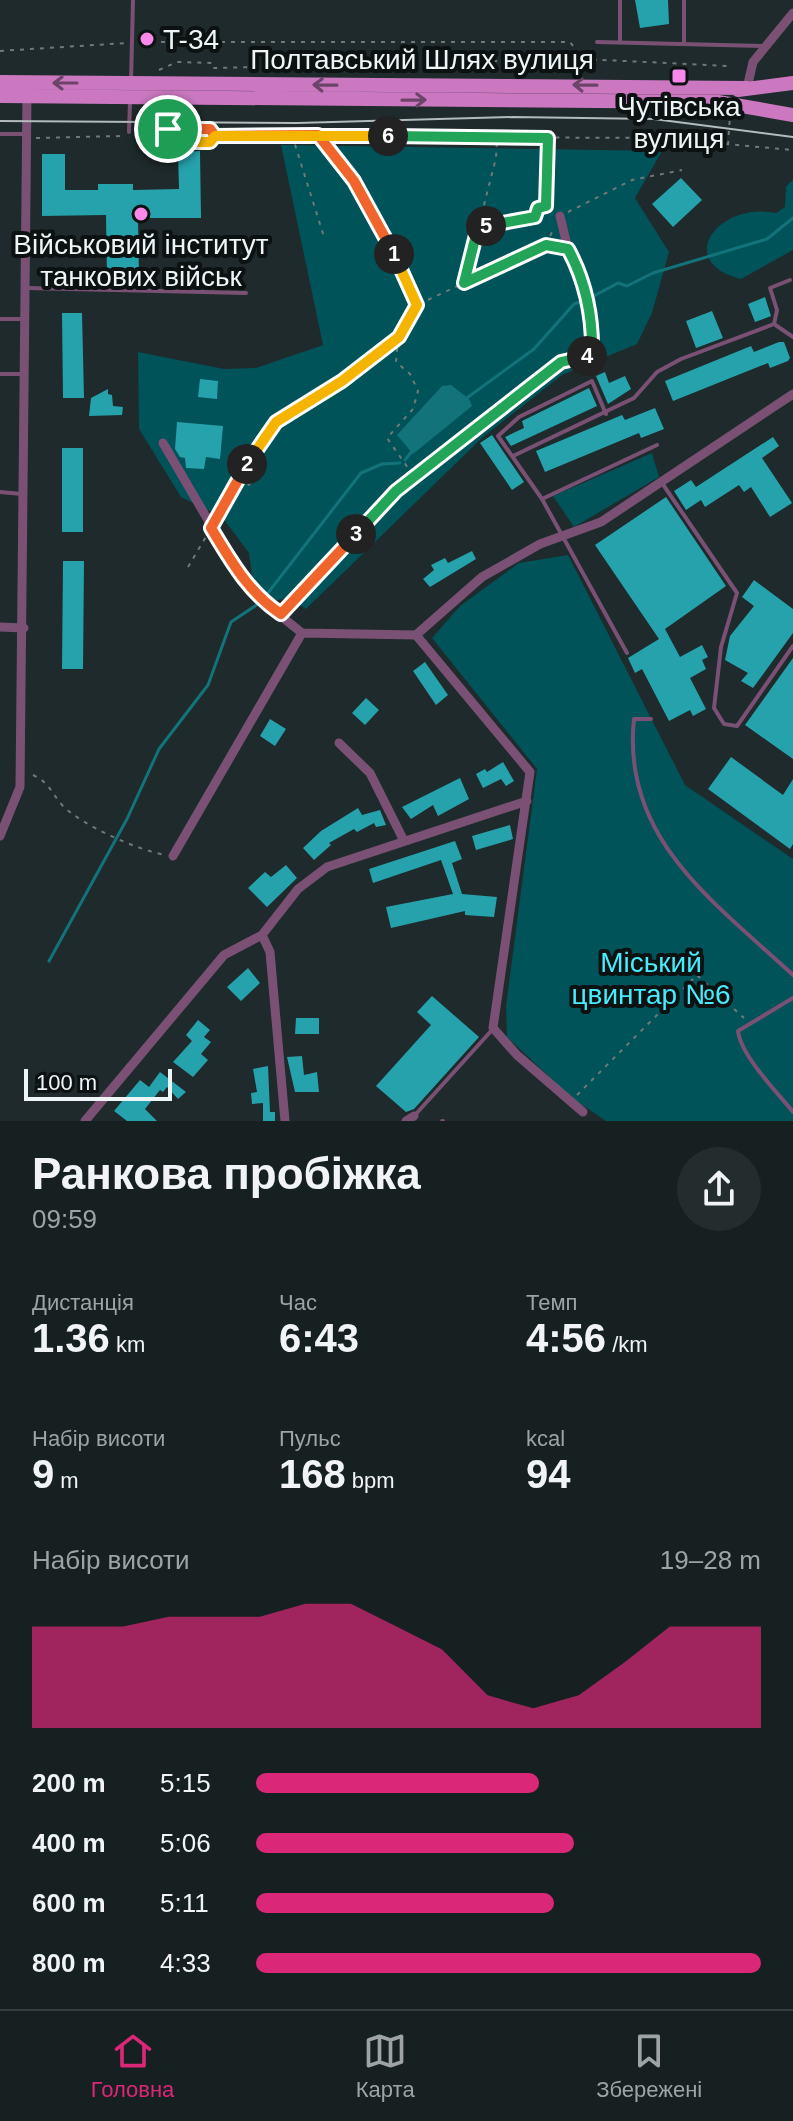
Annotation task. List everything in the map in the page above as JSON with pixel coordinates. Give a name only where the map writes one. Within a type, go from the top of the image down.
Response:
[{"type":"main road","name":"Полтавський Шлях вулиця","points":[[0,82],[27,90]]},
{"type":"main road","name":"Полтавський Шлях вулиця","points":[[131,90],[674,101],[793,83]]},
{"type":"main road","name":"Полтавський Шлях вулиця","points":[[0,96],[27,90],[747,88]]},
{"type":"main road","points":[[674,101],[730,103],[793,115]]},
{"type":"street","points":[[747,88],[753,62],[793,13]]},
{"type":"street","points":[[0,836],[20,787],[24,628],[27,90]]},
{"type":"street","points":[[281,614],[396,491],[561,362],[592,355],[587,292],[583,276],[568,249],[560,216]]},
{"type":"street","points":[[163,443],[239,573],[261,600],[302,633],[416,635],[482,577],[540,544],[565,538],[601,522],[793,394]]},
{"type":"street","points":[[0,627],[24,628]]},
{"type":"street","points":[[173,856],[302,633]]},
{"type":"street","points":[[416,635],[530,772],[493,1028],[583,1112]]},
{"type":"street","points":[[339,743],[370,773],[404,841]]},
{"type":"street","points":[[85,1121],[224,955],[262,935],[306,880],[327,867],[527,801]]},
{"type":"street","points":[[262,935],[270,952],[285,1121]]},
{"type":"lane","points":[[129,132],[133,0]]},
{"type":"lane","points":[[620,0],[620,43]]},
{"type":"lane","points":[[684,0],[684,44]]},
{"type":"lane","points":[[597,42],[766,46]]},
{"type":"lane","points":[[0,134],[25,136]]},
{"type":"lane","points":[[774,324],[777,310],[770,288],[790,280]]},
{"type":"lane","points":[[24,287],[246,293]]},
{"type":"lane","points":[[0,319],[24,319]]},
{"type":"lane","points":[[774,324],[793,337]]},
{"type":"lane","points":[[513,456],[634,398],[657,372],[774,324]]},
{"type":"lane","points":[[0,374],[24,375]]},
{"type":"lane","points":[[606,414],[592,381],[519,417],[498,436],[542,499],[627,653]]},
{"type":"lane","points":[[542,499],[657,445]]},
{"type":"lane","points":[[661,481],[737,593],[721,647],[714,708],[724,724],[737,726],[793,646]]},
{"type":"lane","points":[[0,492],[24,494]]},
{"type":"lane","points":[[651,719],[634,719],[631,744],[639,799],[659,839],[710,897],[793,975]]},
{"type":"lane","points":[[793,998],[738,1031],[739,1039],[793,1112]]},
{"type":"lane","points":[[411,1119],[493,1028]]},
{"type":"path","points":[[0,51],[133,42],[570,42],[583,59]]},
{"type":"path","points":[[152,74],[177,62],[213,63],[214,68],[583,59],[728,66]]},
{"type":"path","points":[[728,146],[730,112]]},
{"type":"path","points":[[168,129],[210,129],[215,136],[210,142],[168,142],[161,136],[168,129]]},
{"type":"path","points":[[292,135],[325,240]]},
{"type":"path","points":[[318,135],[338,155],[373,213],[417,305]]},
{"type":"path","points":[[25,136],[88,136]]},
{"type":"path","points":[[172,136],[658,138],[793,150]]},
{"type":"path","points":[[464,283],[496,158],[497,138]]},
{"type":"path","points":[[478,227],[535,217],[538,208],[546,206],[548,138]]},
{"type":"path","points":[[560,216],[632,180],[682,170]]},
{"type":"path","points":[[416,476],[387,438],[413,409],[418,391],[406,369],[396,362],[399,337],[417,305],[546,245],[568,249]]},
{"type":"path","points":[[188,567],[238,479],[276,422],[342,381],[399,337]]},
{"type":"path","points":[[238,479],[249,485],[256,475],[246,466]]},
{"type":"path","points":[[33,775],[51,787],[63,806],[111,834],[147,852],[173,856]]},
{"type":"path","points":[[570,1102],[697,975],[749,1023]]},
{"type":"green space","points":[[281,145],[662,151],[635,198],[669,252],[652,313],[637,344],[562,375],[483,437],[306,609],[289,598],[273,601],[252,577],[249,553],[222,517],[181,497],[139,429],[138,352],[224,369],[256,368],[323,345]]},
{"type":"green space","points":[[793,180],[793,250],[741,279],[721,271],[710,260],[707,247],[711,235],[736,216],[755,212],[776,213],[785,207],[786,186]]},
{"type":"green space","points":[[652,453],[659,477],[574,527],[553,496]]},
{"type":"green space","name":"Міський цвинтар №6","points":[[568,555],[685,785],[793,859],[793,1121],[606,1121],[572,1098],[507,1037],[506,1006],[537,769],[432,638],[460,606],[519,563]]},
{"type":"shaded area","points":[[451,385],[469,399],[472,406],[413,454],[397,435],[442,386]]},
{"type":"building","points":[[635,0],[668,0],[669,24],[640,28]]},
{"type":"building","points":[[200,151],[201,218],[138,218],[139,278],[107,278],[106,215],[42,216],[42,154],[65,154],[65,190],[98,190],[98,184],[133,184],[133,190],[179,189],[178,152]]},
{"type":"building","points":[[681,178],[702,200],[673,227],[652,204]]},
{"type":"building","points":[[765,297],[771,316],[755,322],[748,304]]},
{"type":"building","points":[[712,311],[723,338],[696,348],[686,321]]},
{"type":"building","points":[[62,313],[82,313],[84,398],[63,398]]},
{"type":"building","points":[[784,342],[790,358],[788,361],[770,368],[768,363],[673,401],[665,381],[751,346],[754,352]]},
{"type":"building","points":[[605,372],[609,383],[625,376],[631,389],[608,404],[596,376]]},
{"type":"building","points":[[200,379],[218,381],[217,399],[198,397]]},
{"type":"building","points":[[589,388],[597,406],[511,446],[505,437],[524,428],[522,421]]},
{"type":"building","points":[[108,389],[113,406],[123,407],[122,415],[89,416],[91,398]]},
{"type":"building","points":[[655,408],[664,429],[641,438],[639,433],[545,472],[536,451],[622,415],[625,420]]},
{"type":"building","points":[[177,422],[223,426],[220,459],[206,457],[204,469],[186,468],[185,458],[180,457],[175,449]]},
{"type":"building","points":[[492,435],[524,482],[512,490],[480,443]]},
{"type":"building","points":[[773,437],[779,446],[762,458],[792,503],[770,517],[751,487],[744,492],[739,485],[705,507],[701,500],[686,510],[674,491],[691,480],[696,487]]},
{"type":"building","points":[[62,448],[83,448],[83,532],[62,532]]},
{"type":"building","points":[[666,497],[726,586],[665,629],[680,657],[702,645],[708,657],[702,660],[706,669],[690,678],[706,709],[693,716],[690,710],[669,721],[642,669],[635,673],[628,658],[659,639],[595,545]]},
{"type":"building","points":[[472,551],[476,559],[430,587],[423,579],[434,570],[431,565],[445,558],[448,563]]},
{"type":"building","points":[[63,561],[84,561],[83,669],[62,669]]},
{"type":"building","points":[[754,580],[793,609],[793,633],[753,688],[741,681],[748,673],[725,660],[730,636],[754,606],[742,597]]},
{"type":"building","points":[[793,658],[793,759],[745,725]]},
{"type":"building","points":[[425,662],[448,695],[436,705],[413,671]]},
{"type":"building","points":[[366,698],[379,710],[365,725],[352,713]]},
{"type":"building","points":[[270,719],[286,729],[275,746],[260,736]]},
{"type":"building","points":[[731,757],[783,795],[793,779],[793,844],[790,849],[708,789]]},
{"type":"building","points":[[503,762],[514,781],[506,786],[501,779],[483,788],[476,774],[485,769],[487,772]]},
{"type":"building","points":[[460,778],[469,799],[438,816],[433,805],[411,819],[402,807]]},
{"type":"building","points":[[358,808],[362,815],[380,810],[386,825],[376,827],[374,823],[357,832],[354,829],[329,843],[331,845],[314,860],[303,848],[321,831]]},
{"type":"building","points":[[510,825],[513,839],[476,850],[472,836]]},
{"type":"building","points":[[455,841],[462,859],[452,863],[462,894],[497,897],[494,917],[465,915],[465,911],[391,928],[386,907],[453,894],[441,860],[373,883],[369,869]]},
{"type":"building","points":[[286,865],[297,878],[267,907],[248,888],[265,872],[271,877]]},
{"type":"building","points":[[248,968],[260,983],[241,1001],[227,987]]},
{"type":"building","points":[[432,996],[479,1037],[414,1109],[406,1112],[376,1086],[431,1025],[417,1012]]},
{"type":"building","points":[[296,1018],[319,1018],[319,1034],[295,1034]]},
{"type":"building","points":[[198,1020],[210,1030],[204,1037],[211,1042],[201,1054],[208,1060],[193,1077],[173,1062],[192,1041],[186,1035]]},
{"type":"building","points":[[302,1056],[304,1075],[317,1072],[319,1092],[295,1092],[287,1057]]},
{"type":"building","points":[[268,1066],[270,1112],[275,1112],[275,1121],[263,1121],[263,1103],[252,1104],[251,1093],[257,1092],[253,1069]]},
{"type":"building","points":[[160,1072],[186,1092],[178,1099],[167,1087],[163,1092],[160,1090],[145,1109],[157,1121],[127,1121],[114,1111],[140,1080],[149,1087]]},
{"type":"waterway","points":[[590,298],[618,283],[627,286],[653,273],[767,239],[793,218]]},
{"type":"waterway","points":[[464,400],[534,349],[574,304],[583,301]]},
{"type":"waterway","points":[[405,460],[413,450]]},
{"type":"waterway","points":[[264,598],[361,473],[382,464],[400,463]]},
{"type":"waterway","points":[[49,961],[127,819],[159,749],[208,685],[231,622],[258,604]]},
{"type":"tram line","points":[[0,121],[297,123],[513,117],[654,119],[793,137]]},
{"type":"place","name":"T-34","points":[[147,39]]},
{"type":"place","name":"Чутівська вулиця","points":[[679,76]]},
{"type":"place","name":"Військовий інститут танкових військ","points":[[141,214]]},
{"type":"route","points":[[168,129],[161,136],[168,142],[210,142],[215,136],[292,135],[318,135],[548,138],[546,206],[538,208],[535,217],[478,227],[464,283],[546,245],[568,249],[583,276],[587,292],[592,355],[561,362],[396,491],[281,614],[261,600],[239,573],[211,528],[246,466],[276,422],[342,381],[399,337],[417,305],[373,213],[338,155],[318,135],[215,136],[210,129],[168,129]]}]
